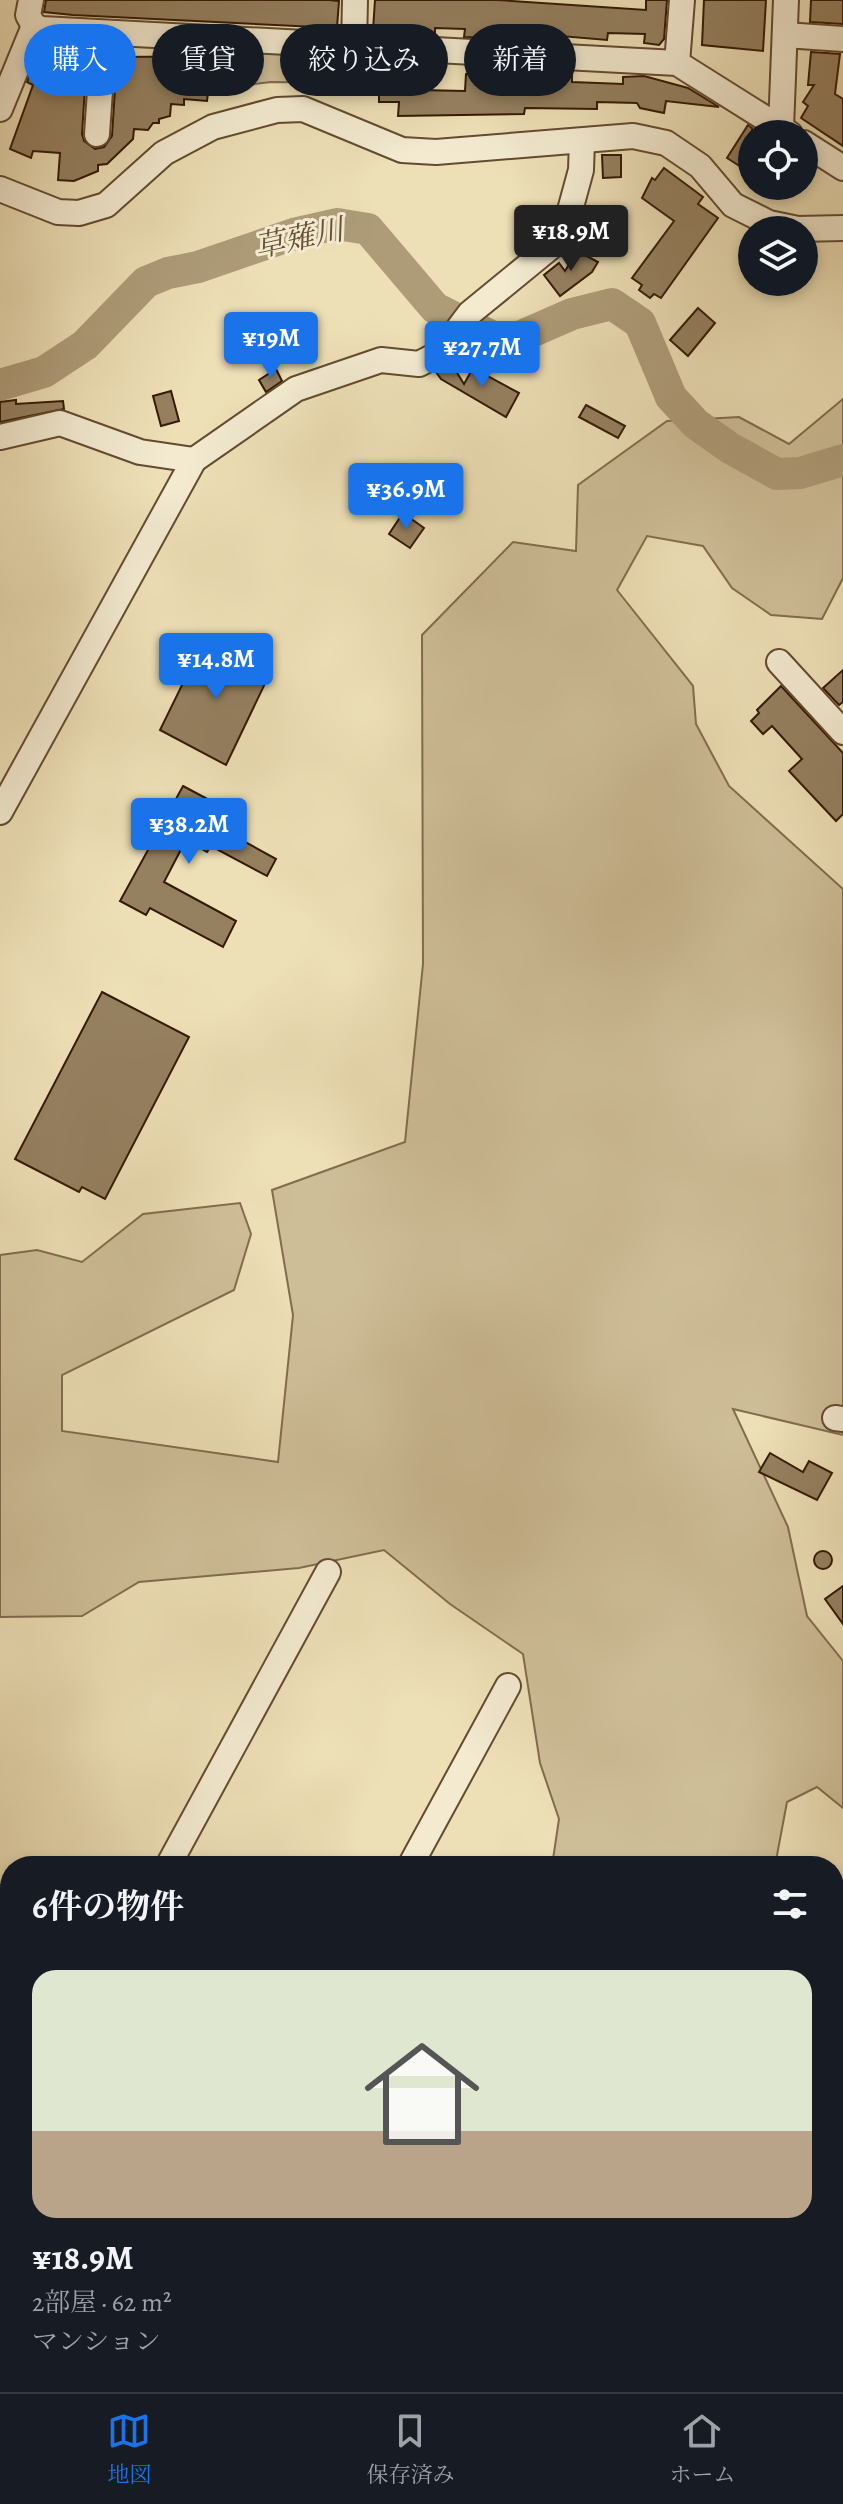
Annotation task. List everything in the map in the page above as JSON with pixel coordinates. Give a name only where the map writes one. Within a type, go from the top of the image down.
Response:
[{"type":"street","points":[[31,0],[28,15],[33,24]]},
{"type":"street","points":[[354,24],[355,0]]},
{"type":"street","points":[[677,63],[682,0]]},
{"type":"street","points":[[786,0],[786,120]]},
{"type":"street","points":[[136,35],[280,41]]},
{"type":"street","points":[[785,35],[843,39]]},
{"type":"street","points":[[0,109],[24,50]]},
{"type":"street","points":[[448,50],[677,63],[768,120]]},
{"type":"street","points":[[97,134],[100,96]]},
{"type":"street","points":[[0,189],[58,212],[79,213],[106,205],[164,153],[213,127],[277,110],[303,109],[402,150],[436,152],[633,136],[666,143],[700,166],[733,205],[769,223],[798,229],[843,228]]},
{"type":"street","points":[[0,812],[194,460],[296,389],[381,360],[419,364],[440,353],[463,322],[552,246],[566,225],[581,170],[582,141]]},
{"type":"street","points":[[818,152],[843,168]]},
{"type":"street","points":[[0,437],[60,423],[140,452],[194,460]]},
{"type":"street","points":[[779,662],[843,732]]},
{"type":"street","points":[[173,1856],[328,1572]]},
{"type":"street","points":[[415,1856],[508,1686]]},
{"type":"shaded area","points":[[264,52],[280,53],[280,82],[264,83]]},
{"type":"shaded area","points":[[843,399],[843,578],[822,619],[771,615],[732,588],[703,546],[647,536],[617,590],[693,686],[696,724],[729,786],[843,889],[843,1435],[733,1409],[788,1527],[807,1616],[843,1661],[843,1808],[817,1787],[787,1802],[777,1856],[553,1856],[559,1819],[540,1763],[523,1654],[450,1604],[384,1550],[299,1568],[139,1582],[82,1616],[0,1617],[0,1255],[37,1250],[82,1262],[143,1214],[240,1203],[251,1234],[234,1290],[62,1375],[62,1431],[278,1462],[293,1315],[272,1190],[405,1142],[423,964],[422,635],[513,542],[576,551],[578,485],[667,421],[739,417],[789,444]]},
{"type":"building","points":[[46,0],[339,1],[337,24],[280,25],[44,12]]},
{"type":"building","points":[[375,0],[497,0],[646,10],[646,0],[667,0],[664,39],[659,45],[644,43],[645,34],[608,33],[607,40],[576,37],[576,24],[464,24],[464,29],[448,28],[448,24],[373,24]]},
{"type":"building","points":[[704,0],[766,0],[763,51],[702,45]]},
{"type":"building","points":[[811,0],[843,0],[843,24],[810,22]]},
{"type":"building","points":[[811,52],[840,54],[835,94],[843,99],[843,146],[818,129],[818,120],[801,118],[808,106],[803,102],[814,85],[808,85]]},
{"type":"building","points":[[136,57],[152,57],[152,96],[208,96],[207,101],[184,99],[184,105],[171,104],[170,116],[159,119],[159,123],[153,123],[148,130],[134,129],[133,139],[107,164],[98,165],[98,171],[74,181],[58,180],[60,153],[33,151],[31,158],[10,149],[29,96],[84,96],[84,141],[95,149],[104,147],[112,136],[115,96],[136,96]]},
{"type":"building","points":[[644,76],[688,88],[719,107],[666,101],[664,113],[640,108],[637,103],[597,102],[597,109],[525,108],[524,114],[398,116],[399,102],[379,102],[379,96],[448,96],[448,91],[464,91],[464,96],[576,96],[576,82],[623,84],[623,77]]},
{"type":"building","points":[[738,141],[738,165],[727,158]]},
{"type":"building","points":[[602,155],[621,155],[621,177],[603,178]]},
{"type":"building","points":[[664,168],[703,197],[698,204],[718,218],[661,298],[654,294],[650,298],[639,290],[642,285],[632,278],[674,221],[642,198],[652,178],[655,180]]},
{"type":"building","points":[[577,251],[598,262],[592,272],[560,296],[544,275],[559,263],[565,271]]},
{"type":"building","points":[[698,308],[715,323],[688,356],[670,340]]},
{"type":"building","points":[[451,363],[464,384],[473,368],[519,393],[506,417],[441,379],[436,372]]},
{"type":"building","points":[[276,369],[282,381],[266,392],[259,380]]},
{"type":"building","points":[[171,391],[179,421],[161,426],[153,396]]},
{"type":"building","points":[[16,400],[16,404],[63,401],[64,409],[0,422],[0,402]]},
{"type":"building","points":[[586,405],[625,426],[618,438],[579,417]]},
{"type":"building","points":[[403,513],[424,528],[410,548],[389,534]]},
{"type":"building","points":[[206,636],[271,671],[226,765],[160,730]]},
{"type":"building","points":[[843,670],[843,702],[839,705],[823,688]]},
{"type":"building","points":[[781,686],[843,753],[843,814],[836,821],[789,771],[802,759],[772,726],[763,734],[751,721],[759,713],[757,710]]},
{"type":"building","points":[[183,786],[228,810],[218,827],[276,859],[267,876],[211,846],[207,852],[186,840],[164,882],[236,921],[223,947],[150,908],[146,915],[120,901]]},
{"type":"building","points":[[102,992],[189,1037],[105,1199],[82,1187],[79,1192],[15,1159]]},
{"type":"building","points":[[770,1453],[803,1472],[809,1461],[832,1473],[817,1500],[759,1472]]},
{"type":"building","points":[[823,1551],[832,1560],[823,1569],[814,1560]]},
{"type":"building","points":[[843,1586],[843,1624],[825,1599]]},
{"type":"waterway","name":"草薙川","points":[[0,385],[44,372],[85,345],[146,282],[297,233],[337,224],[368,229],[435,308],[497,339],[517,338],[572,314],[612,304],[640,323],[671,397],[696,424],[730,448],[777,474],[800,473],[843,460]]}]
